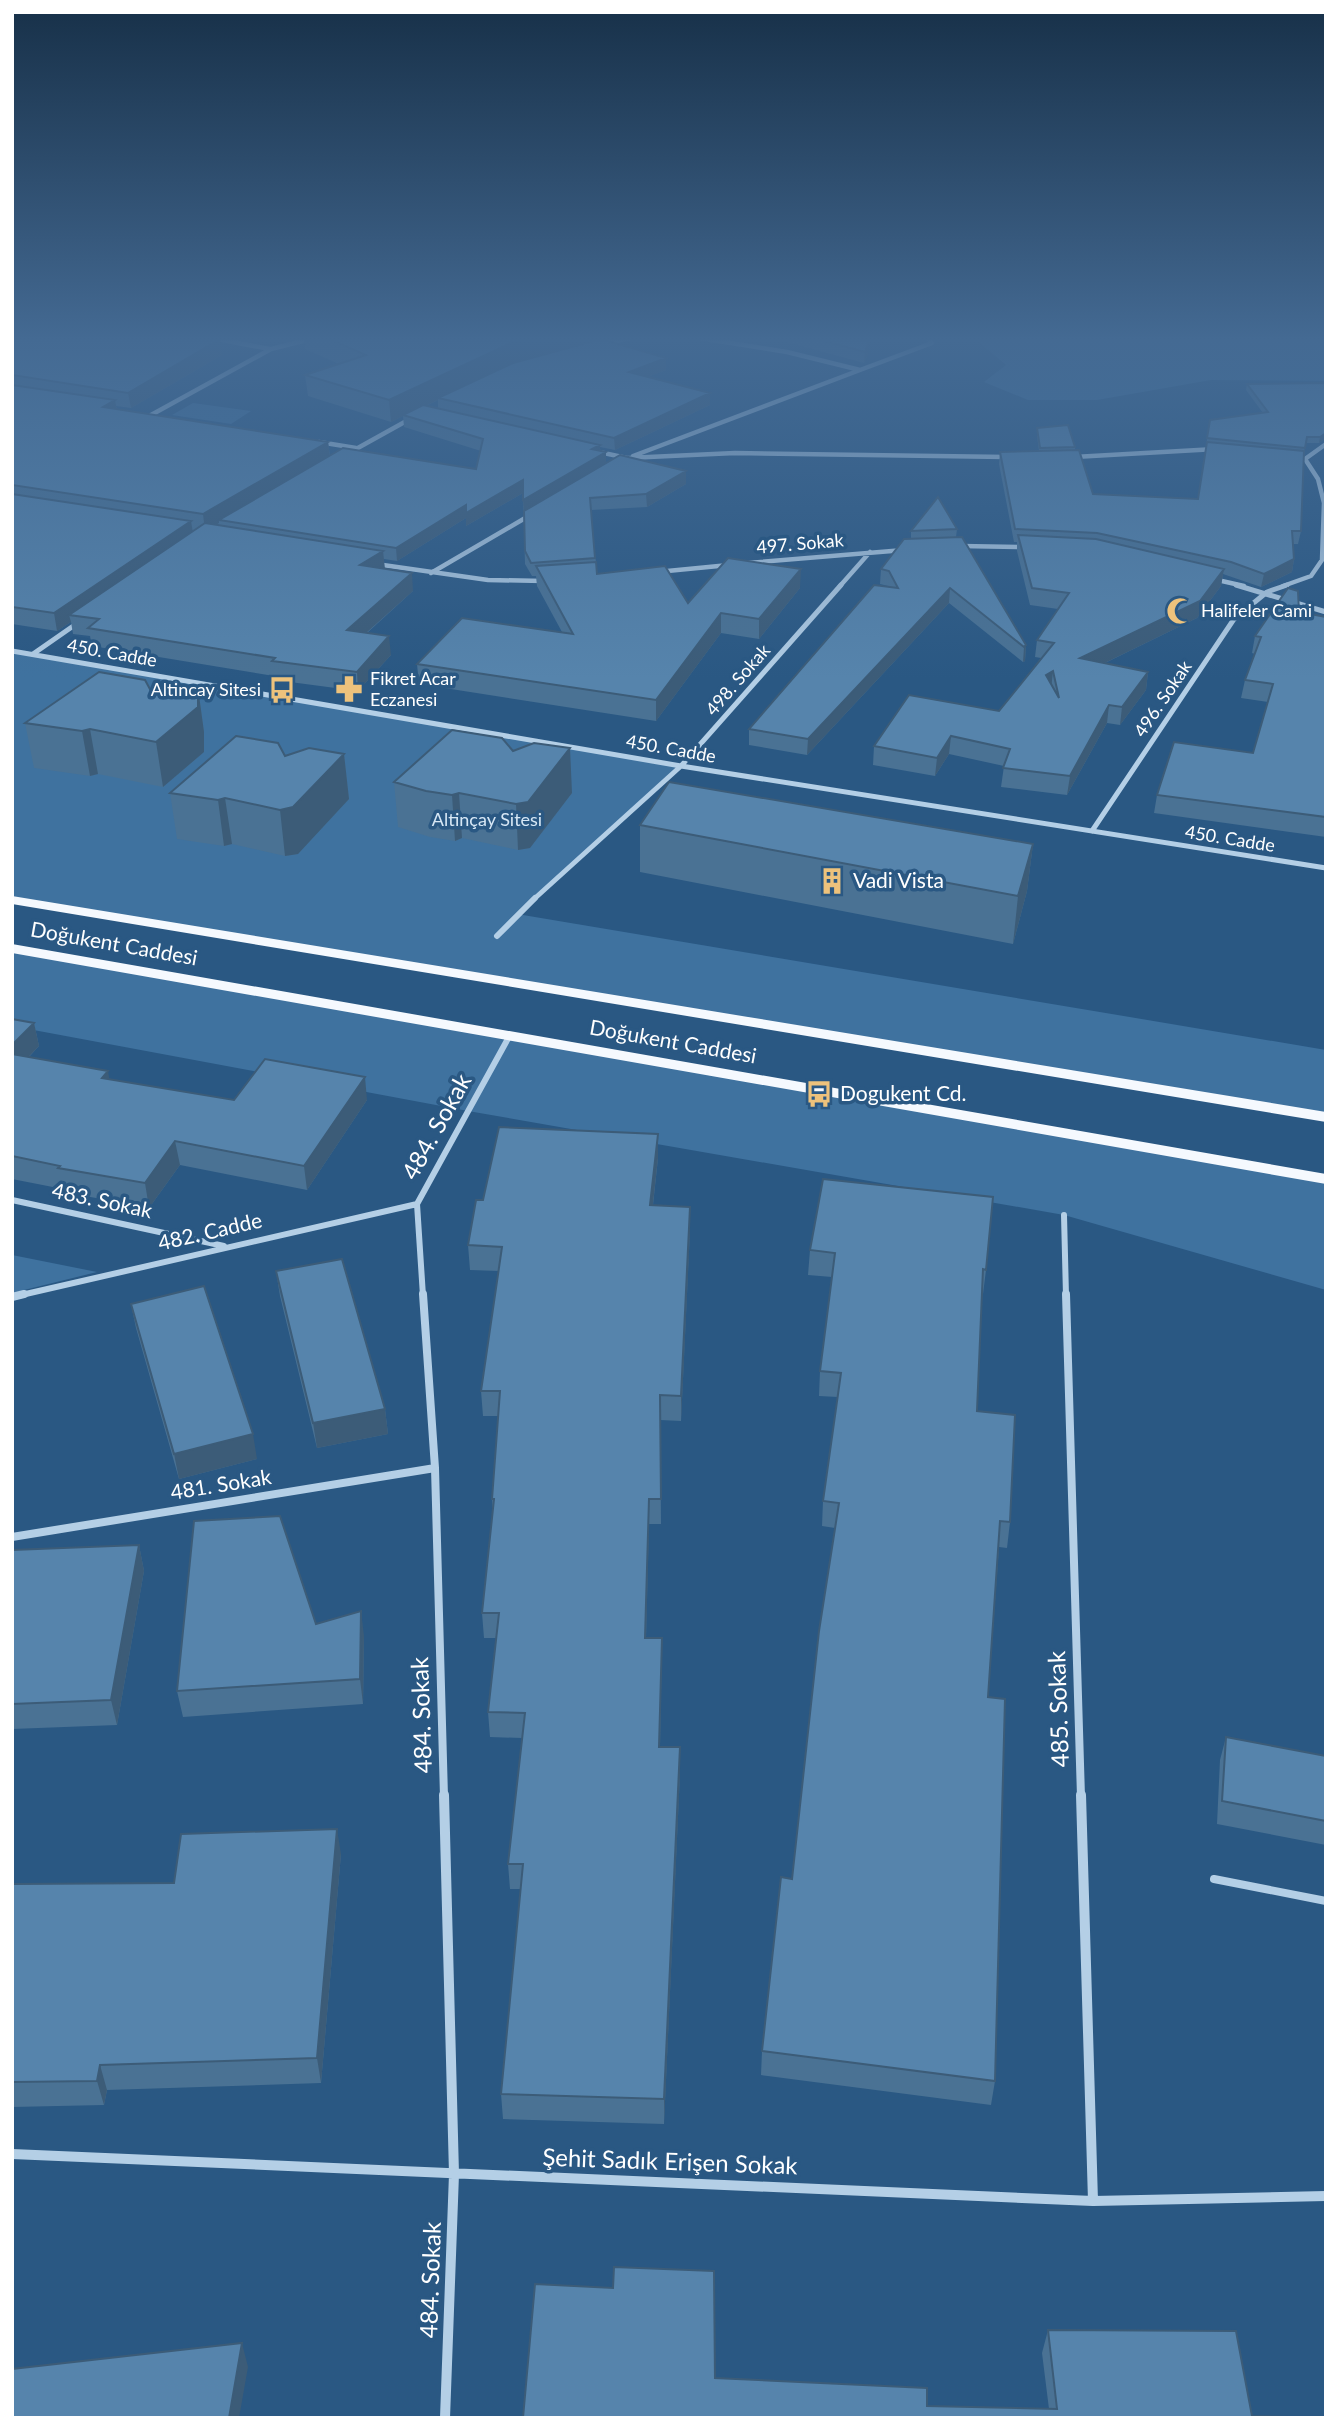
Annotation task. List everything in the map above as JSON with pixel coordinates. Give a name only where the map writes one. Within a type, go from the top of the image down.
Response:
[{"type":"main road","name":"Doğukent Caddesi","points":[[12,900],[1326,1118]]},
{"type":"main road","name":"Doğukent Caddesi","points":[[12,948],[1326,1179]]},
{"type":"street","points":[[345,455],[351,451]]},
{"type":"street","points":[[597,451],[627,458],[736,453],[1019,458]]},
{"type":"street","points":[[615,465],[644,451]]},
{"type":"street","points":[[1061,458],[1134,451]]},
{"type":"street","points":[[1292,457],[1305,459],[1316,451]]},
{"type":"street","points":[[1267,592],[1311,576],[1322,560],[1324,503],[1318,479],[1305,459]]},
{"type":"street","points":[[430,573],[534,512]]},
{"type":"street","points":[[949,547],[1028,547]]},
{"type":"street","name":"497. Sokak","points":[[651,572],[910,549]]},
{"type":"street","name":"498. Sokak","points":[[497,936],[517,914],[681,766],[871,551]]},
{"type":"street","points":[[365,562],[488,580],[558,580]]},
{"type":"street","points":[[1201,576],[1267,592],[1326,612]]},
{"type":"street","name":"496. Sokak","points":[[1092,831],[1234,619],[1267,592]]},
{"type":"street","points":[[33,654],[88,616]]},
{"type":"street","name":"450. Cadde","points":[[12,651],[681,766],[1326,868]]},
{"type":"street","name":"484. Sokak","points":[[445,2418],[454,2174],[435,1468],[417,1204],[510,1035]]},
{"type":"street","name":"483. Sokak","points":[[12,1200],[226,1246]]},
{"type":"street","name":"482. Cadde","points":[[12,1297],[417,1204]]},
{"type":"street","name":"485. Sokak","points":[[1064,1215],[1093,2201]]},
{"type":"street","name":"481. Sokak","points":[[12,1537],[435,1468]]},
{"type":"street","name":"Şehit Sadık Erişen Sokak","points":[[12,2154],[1093,2201],[1326,2196]]},
{"type":"lane","points":[[1214,1879],[1326,1901]]},
{"type":"green space","name":"Altinçay Sitesi","points":[[12,651],[681,766],[517,914],[1326,1050],[1326,1117],[12,900]]},
{"type":"green space","points":[[12,948],[1326,1179],[1326,1290],[1064,1215],[468,1111],[12,1026]]},
{"type":"green space","points":[[12,1255],[97,1272],[12,1293]]},
{"type":"building","points":[[12,451],[312,451],[203,514],[12,485]]},
{"type":"building","points":[[337,451],[365,451],[476,469],[480,451],[606,452],[523,500],[523,480],[466,513],[466,505],[396,548],[219,520]]},
{"type":"building","points":[[1079,451],[1093,494],[1198,499],[1206,451],[1304,451],[1301,531],[1292,531],[1294,559],[1264,574],[1231,562],[1097,533],[1015,529],[1000,452]]},
{"type":"building","points":[[620,455],[686,471],[646,494],[590,498],[595,558],[531,563],[525,551],[524,511]]},
{"type":"building","points":[[12,494],[191,521],[54,613],[12,607]]},
{"type":"building","points":[[938,497],[957,529],[911,531]]},
{"type":"building","points":[[205,523],[383,551],[360,565],[412,573],[347,630],[389,636],[357,672],[272,661],[275,658],[88,628],[99,619],[69,615]]},
{"type":"building","points":[[1018,535],[1096,539],[1224,569],[1200,601],[1080,658],[1148,672],[1122,707],[1109,705],[1070,776],[1003,768],[1010,749],[951,736],[937,758],[874,746],[909,695],[999,711],[1054,643],[1037,640],[1069,593],[1032,588]],"holes":[[[1053,671],[1059,698],[1046,675]]]},
{"type":"building","points":[[962,537],[1026,645],[1024,647],[950,588],[808,739],[749,729],[874,585],[898,588],[889,571],[881,569],[904,539]]},
{"type":"building","points":[[728,558],[801,569],[759,619],[721,613],[656,700],[417,664],[462,618],[573,634],[536,566],[596,562],[597,574],[665,566],[688,603]]},
{"type":"building","points":[[1288,588],[1298,591],[1299,612],[1326,617],[1326,817],[1157,795],[1174,742],[1253,753],[1273,684],[1245,680],[1261,637],[1255,636]]},
{"type":"building","points":[[99,672],[145,680],[151,691],[173,684],[198,688],[198,707],[156,742],[90,729],[82,731],[25,723]]},
{"type":"building","points":[[452,730],[502,738],[513,751],[534,743],[570,748],[528,802],[516,804],[459,793],[452,795],[394,782]]},
{"type":"building","points":[[236,736],[278,743],[285,756],[309,748],[344,754],[293,807],[280,810],[225,798],[218,800],[170,793]]},
{"type":"building","points":[[669,782],[1033,844],[1018,896],[640,825]]},
{"type":"building","points":[[12,1019],[34,1023],[12,1045]]},
{"type":"building","points":[[12,1054],[108,1071],[102,1078],[234,1100],[265,1059],[365,1077],[304,1166],[175,1141],[145,1183],[58,1168],[60,1166],[12,1156]]},
{"type":"building","points":[[499,1127],[658,1134],[650,1205],[690,1207],[681,1396],[660,1395],[661,1499],[649,1499],[645,1638],[662,1638],[659,1747],[680,1747],[664,2099],[501,2094],[523,1864],[508,1864],[525,1713],[488,1712],[499,1613],[482,1613],[494,1499],[500,1391],[481,1391],[502,1247],[468,1245],[476,1200],[483,1200]]},
{"type":"building","points":[[823,1179],[993,1197],[986,1270],[983,1269],[977,1411],[1015,1415],[1010,1522],[1000,1521],[988,1697],[1005,1699],[995,2081],[762,2051],[781,1877],[792,1879],[819,1631],[839,1503],[823,1501],[841,1373],[820,1371],[835,1253],[810,1250]]},
{"type":"building","points":[[342,1259],[385,1409],[313,1423],[276,1271]]},
{"type":"building","points":[[204,1286],[253,1434],[174,1454],[131,1304]]},
{"type":"building","points":[[280,1516],[316,1624],[361,1611],[360,1679],[177,1691],[194,1521]]},
{"type":"building","points":[[139,1545],[111,1700],[12,1704],[12,1550]]},
{"type":"building","points":[[1226,1737],[1326,1756],[1326,1821],[1222,1801]]},
{"type":"building","points":[[337,1829],[317,2058],[100,2065],[97,2081],[12,2082],[12,1884],[174,1883],[181,1834]]},
{"type":"building","points":[[614,2267],[714,2271],[715,2378],[927,2388],[927,2406],[1057,2409],[1048,2330],[1236,2331],[1252,2416],[1326,2418],[523,2418],[535,2284],[613,2288]]},
{"type":"building","points":[[242,2343],[229,2418],[12,2418],[12,2369]]},
{"type":"place","name":"Halifeler Cami","points":[[1180,611]]},
{"type":"place","name":"Fikret Acar Eczanesi","points":[[349,689]]},
{"type":"place","name":"Altincay Sitesi","points":[[282,690]]},
{"type":"place","name":"Vadi Vista","points":[[832,881]]},
{"type":"place","name":"Dogukent Cd.","points":[[819,1094]]}]
